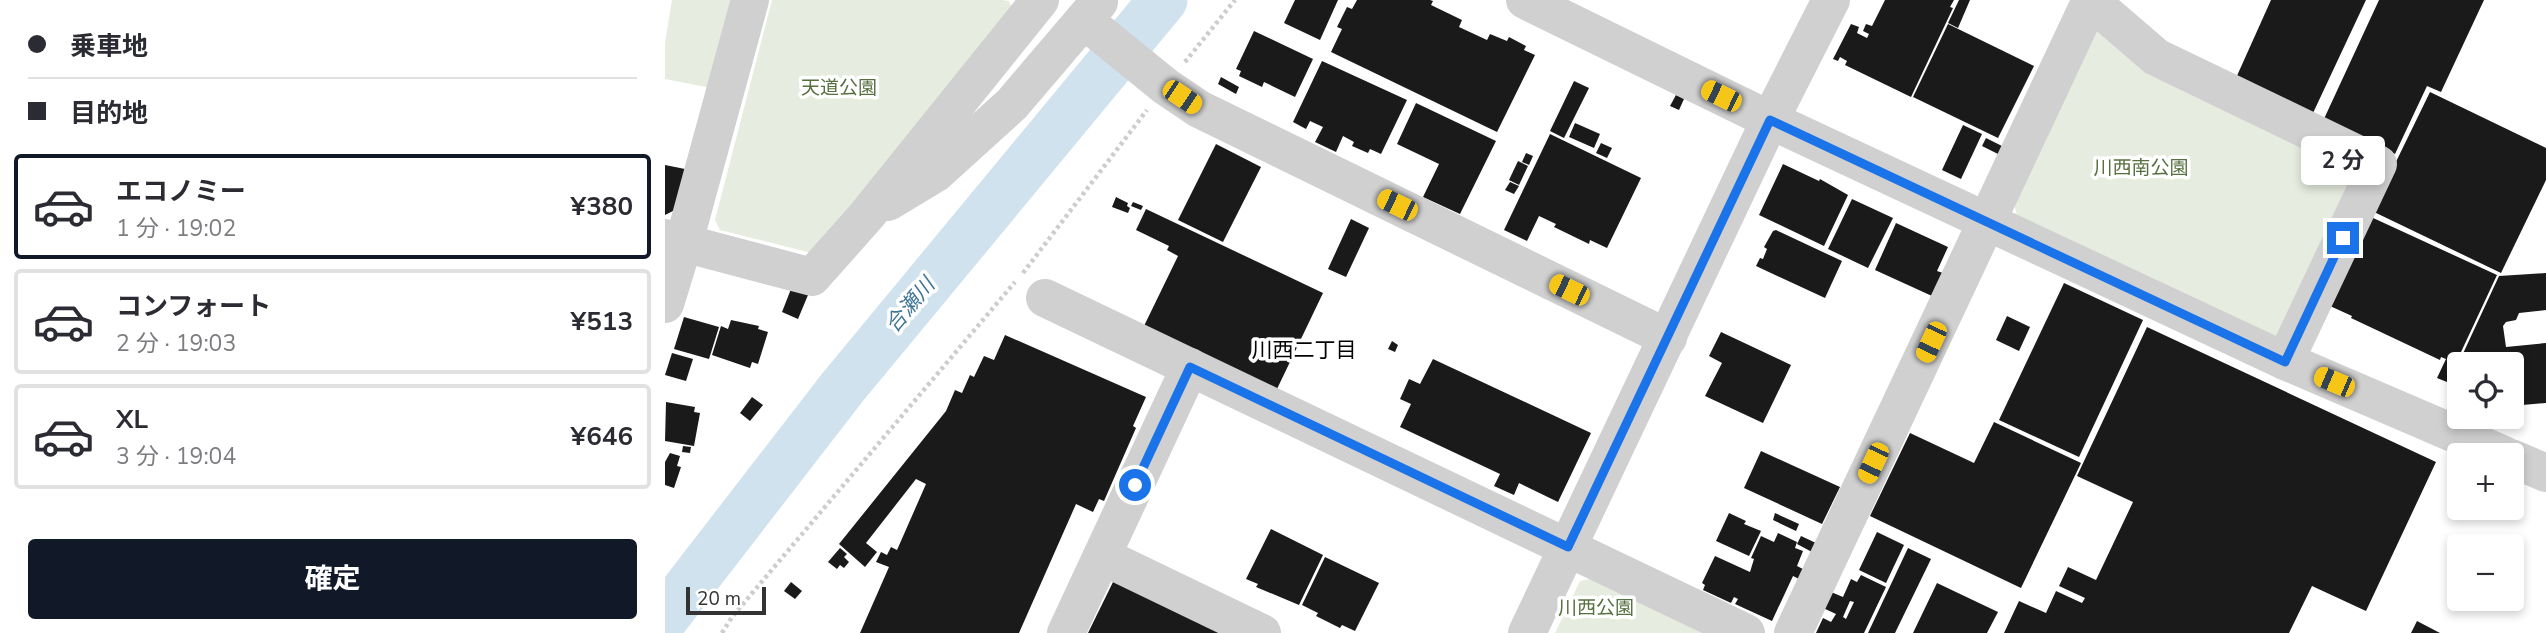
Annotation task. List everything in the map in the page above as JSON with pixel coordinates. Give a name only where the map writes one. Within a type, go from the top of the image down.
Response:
[{"type":"street","points":[[665,304],[675,240],[750,0]]},
{"type":"street","points":[[675,240],[812,277],[867,215],[1040,0]]},
{"type":"street","points":[[1525,0],[1770,120],[2285,362],[2476,443]]},
{"type":"street","points":[[1527,633],[1770,120],[1831,0]]},
{"type":"street","points":[[1793,633],[2091,1],[2156,57],[2378,164],[2285,362]]},
{"type":"street","points":[[867,215],[936,173],[1013,104],[1093,10],[1165,86],[1199,109],[1668,338]]},
{"type":"street","points":[[1045,298],[1746,633]]},
{"type":"street","points":[[1066,633],[1190,367]]},
{"type":"street","points":[[2524,464],[2546,473]]},
{"type":"street","points":[[1102,556],[1262,633]]},
{"type":"path","points":[[722,633],[732,617],[1023,273],[1165,86],[1235,0]]},
{"type":"green space","points":[[672,0],[734,0],[711,88],[665,79],[665,43]]},
{"type":"green space","name":"天道公園","points":[[772,0],[1002,0],[1009,1],[1013,12],[816,254],[720,230],[715,220]]},
{"type":"green space","name":"川西南公園","points":[[2101,24],[2359,163],[2285,341],[2018,218],[2014,205]]},
{"type":"green space","name":"川西公園","points":[[1595,578],[1712,633],[1555,633],[1580,581]]},
{"type":"building","points":[[1295,0],[1338,0],[1320,40],[1284,23]]},
{"type":"building","points":[[1357,0],[1430,0],[1433,1],[1431,5],[1462,20],[1459,27],[1487,40],[1490,34],[1507,41],[1509,37],[1526,46],[1524,50],[1535,55],[1497,132],[1331,52],[1342,29],[1337,27],[1347,7],[1352,9]]},
{"type":"building","points":[[1885,0],[1954,0],[1950,7],[1953,8],[1911,97],[1845,65],[1847,61],[1840,57],[1838,61],[1833,59],[1851,24],[1859,27],[1857,33],[1867,38],[1869,34],[1863,31],[1866,24],[1872,26]]},
{"type":"building","points":[[1959,0],[1970,0],[1958,28],[1948,23]]},
{"type":"building","points":[[2271,0],[2366,0],[2313,113],[2236,78]]},
{"type":"building","points":[[2379,0],[2484,0],[2441,92],[2427,86],[2395,154],[2323,121]]},
{"type":"building","points":[[1948,24],[2034,66],[1998,138],[1913,97]]},
{"type":"building","points":[[1254,31],[1313,59],[1295,97],[1264,82],[1262,87],[1239,76],[1241,71],[1236,69]]},
{"type":"building","points":[[1322,61],[1407,100],[1381,154],[1370,149],[1368,153],[1352,146],[1354,142],[1343,136],[1336,152],[1315,142],[1323,127],[1310,121],[1306,129],[1293,122]]},
{"type":"building","points":[[1221,77],[1239,87],[1236,94],[1218,84]]},
{"type":"building","points":[[1574,81],[1589,88],[1564,138],[1550,131]]},
{"type":"building","points":[[2430,92],[2546,148],[2546,180],[2501,273],[2372,211]]},
{"type":"building","points":[[1676,95],[1684,99],[1679,110],[1670,106]]},
{"type":"building","points":[[1416,103],[1496,141],[1460,214],[1423,197],[1439,164],[1397,144]]},
{"type":"building","points":[[1575,123],[1600,134],[1594,148],[1569,137]]},
{"type":"building","points":[[1963,125],[1982,134],[1961,179],[1942,170]]},
{"type":"building","points":[[1550,134],[1641,178],[1607,248],[1590,240],[1589,244],[1554,227],[1556,224],[1539,216],[1527,241],[1504,230]]},
{"type":"building","points":[[1986,138],[2004,147],[2000,155],[1982,146]]},
{"type":"building","points":[[1601,143],[1612,148],[1607,158],[1596,153]]},
{"type":"building","points":[[1216,144],[1261,167],[1223,242],[1178,220]]},
{"type":"building","points":[[1526,153],[1533,156],[1529,165],[1522,162]]},
{"type":"building","points":[[1518,161],[1528,166],[1519,185],[1509,180]]},
{"type":"building","points":[[1783,164],[1819,181],[1820,179],[1848,195],[1824,246],[1759,215]]},
{"type":"building","points":[[665,165],[685,169],[675,210],[665,215]]},
{"type":"building","points":[[1510,182],[1519,186],[1514,194],[1505,190]]},
{"type":"building","points":[[1116,197],[1128,203],[1128,213],[1112,207]]},
{"type":"building","points":[[1852,199],[1893,218],[1868,268],[1828,249]]},
{"type":"building","points":[[1133,202],[1143,206],[1141,210],[1131,206]]},
{"type":"building","points":[[1146,209],[1323,293],[1277,389],[1144,326],[1178,256],[1167,250],[1169,246],[1136,230]]},
{"type":"building","points":[[2371,217],[2497,275],[2461,352],[2447,352],[2447,382],[2437,378],[2446,359],[2441,357],[2440,360],[2330,306]]},
{"type":"building","points":[[1351,219],[1369,228],[1346,277],[1328,269]]},
{"type":"building","points":[[1896,223],[1948,247],[1937,271],[1943,273],[1932,296],[1875,270]]},
{"type":"building","points":[[1776,230],[1842,261],[1825,298],[1756,266],[1760,258],[1763,259],[1767,249],[1764,247]]},
{"type":"building","points":[[2546,273],[2546,310],[2519,313],[2516,320],[2506,322],[2503,326],[2506,347],[2546,343],[2546,403],[2524,405],[2524,352],[2464,352],[2499,276]]},
{"type":"building","points":[[2064,283],[2143,320],[2079,457],[1999,420]]},
{"type":"building","points":[[791,289],[808,295],[798,319],[782,312]]},
{"type":"building","points":[[2007,316],[2030,327],[2019,351],[1996,340]]},
{"type":"building","points":[[684,317],[719,327],[709,359],[674,349]]},
{"type":"building","points":[[731,320],[759,326],[758,329],[768,332],[758,364],[752,362],[750,368],[712,355],[721,326],[728,329]]},
{"type":"building","points":[[2147,327],[2436,462],[2366,611],[2312,586],[2289,633],[2004,633],[2019,601],[2046,613],[2056,591],[2082,603],[2085,598],[2059,586],[2068,567],[2096,580],[2133,502],[2077,476]]},
{"type":"building","points":[[1721,332],[1791,365],[1763,423],[1705,396],[1722,363],[1709,356]]},
{"type":"building","points":[[1005,335],[1146,397],[1133,426],[1136,428],[1104,501],[1099,499],[1093,512],[1076,504],[1019,633],[860,633],[889,567],[876,562],[881,552],[887,555],[891,547],[897,550],[926,484],[916,479],[866,543],[877,552],[865,567],[839,544],[946,411],[955,390],[962,393],[970,375],[974,377],[984,356],[994,360]]},
{"type":"building","points":[[1392,341],[1398,345],[1395,352],[1388,349]]},
{"type":"building","points":[[672,353],[693,359],[686,381],[665,375]]},
{"type":"building","points":[[1433,359],[1591,433],[1558,502],[1519,483],[1514,495],[1494,486],[1500,474],[1400,427],[1411,404],[1400,399],[1409,379],[1420,384]]},
{"type":"building","points":[[752,397],[763,405],[750,421],[740,413]]},
{"type":"building","points":[[666,402],[695,407],[694,412],[700,413],[694,446],[665,441]]},
{"type":"building","points":[[1994,422],[2081,463],[2021,588],[1870,516],[1910,433],[1974,463]]},
{"type":"building","points":[[683,446],[691,447],[690,453],[682,452]]},
{"type":"building","points":[[1761,451],[1840,487],[1822,524],[1744,488]]},
{"type":"building","points":[[670,453],[680,456],[677,466],[681,467],[674,488],[665,485],[665,462]]},
{"type":"building","points":[[1729,513],[1746,521],[1744,524],[1761,531],[1749,556],[1716,541]]},
{"type":"building","points":[[1775,513],[1799,524],[1796,531],[1773,520]]},
{"type":"building","points":[[1271,529],[1323,555],[1299,605],[1256,587],[1258,584],[1246,579]]},
{"type":"building","points":[[1877,532],[1904,545],[1886,583],[1859,570]]},
{"type":"building","points":[[1778,533],[1797,542],[1795,548],[1803,551],[1797,566],[1803,569],[1799,579],[1793,576],[1772,621],[1735,604],[1738,599],[1734,597],[1731,603],[1703,590],[1705,585],[1702,583],[1715,556],[1750,572],[1754,559],[1751,558],[1761,536],[1774,542]]},
{"type":"building","points":[[1801,536],[1816,543],[1812,552],[1797,544]]},
{"type":"building","points":[[840,548],[847,554],[844,557],[849,562],[844,568],[840,565],[837,569],[828,562]]},
{"type":"building","points":[[1908,548],[1931,559],[1895,633],[1868,633]]},
{"type":"building","points":[[1325,557],[1379,583],[1355,631],[1342,625],[1340,628],[1316,616],[1318,613],[1302,605]]},
{"type":"building","points":[[1861,575],[1886,587],[1864,633],[1816,633],[1823,618],[1831,622],[1836,614],[1823,608],[1831,592],[1843,597],[1851,579],[1857,582]],"holes":[[[1850,601],[1854,602],[1846,619],[1843,617]]]},
{"type":"building","points":[[1114,580],[1222,633],[1088,633]]},
{"type":"building","points":[[791,582],[802,591],[795,599],[784,591]]},
{"type":"building","points":[[1937,583],[1998,612],[1987,633],[1913,633]]},
{"type":"building","points":[[2417,621],[2440,633],[2411,633]]},
{"type":"waterway","name":"合瀬川","points":[[665,617],[842,388],[1163,0]]},
{"type":"district","name":"川西二丁目","points":[[1304,350]]},
{"type":"route","points":[[1135,485],[1190,367],[1568,547],[1770,120],[2285,362],[2343,238]]}]
